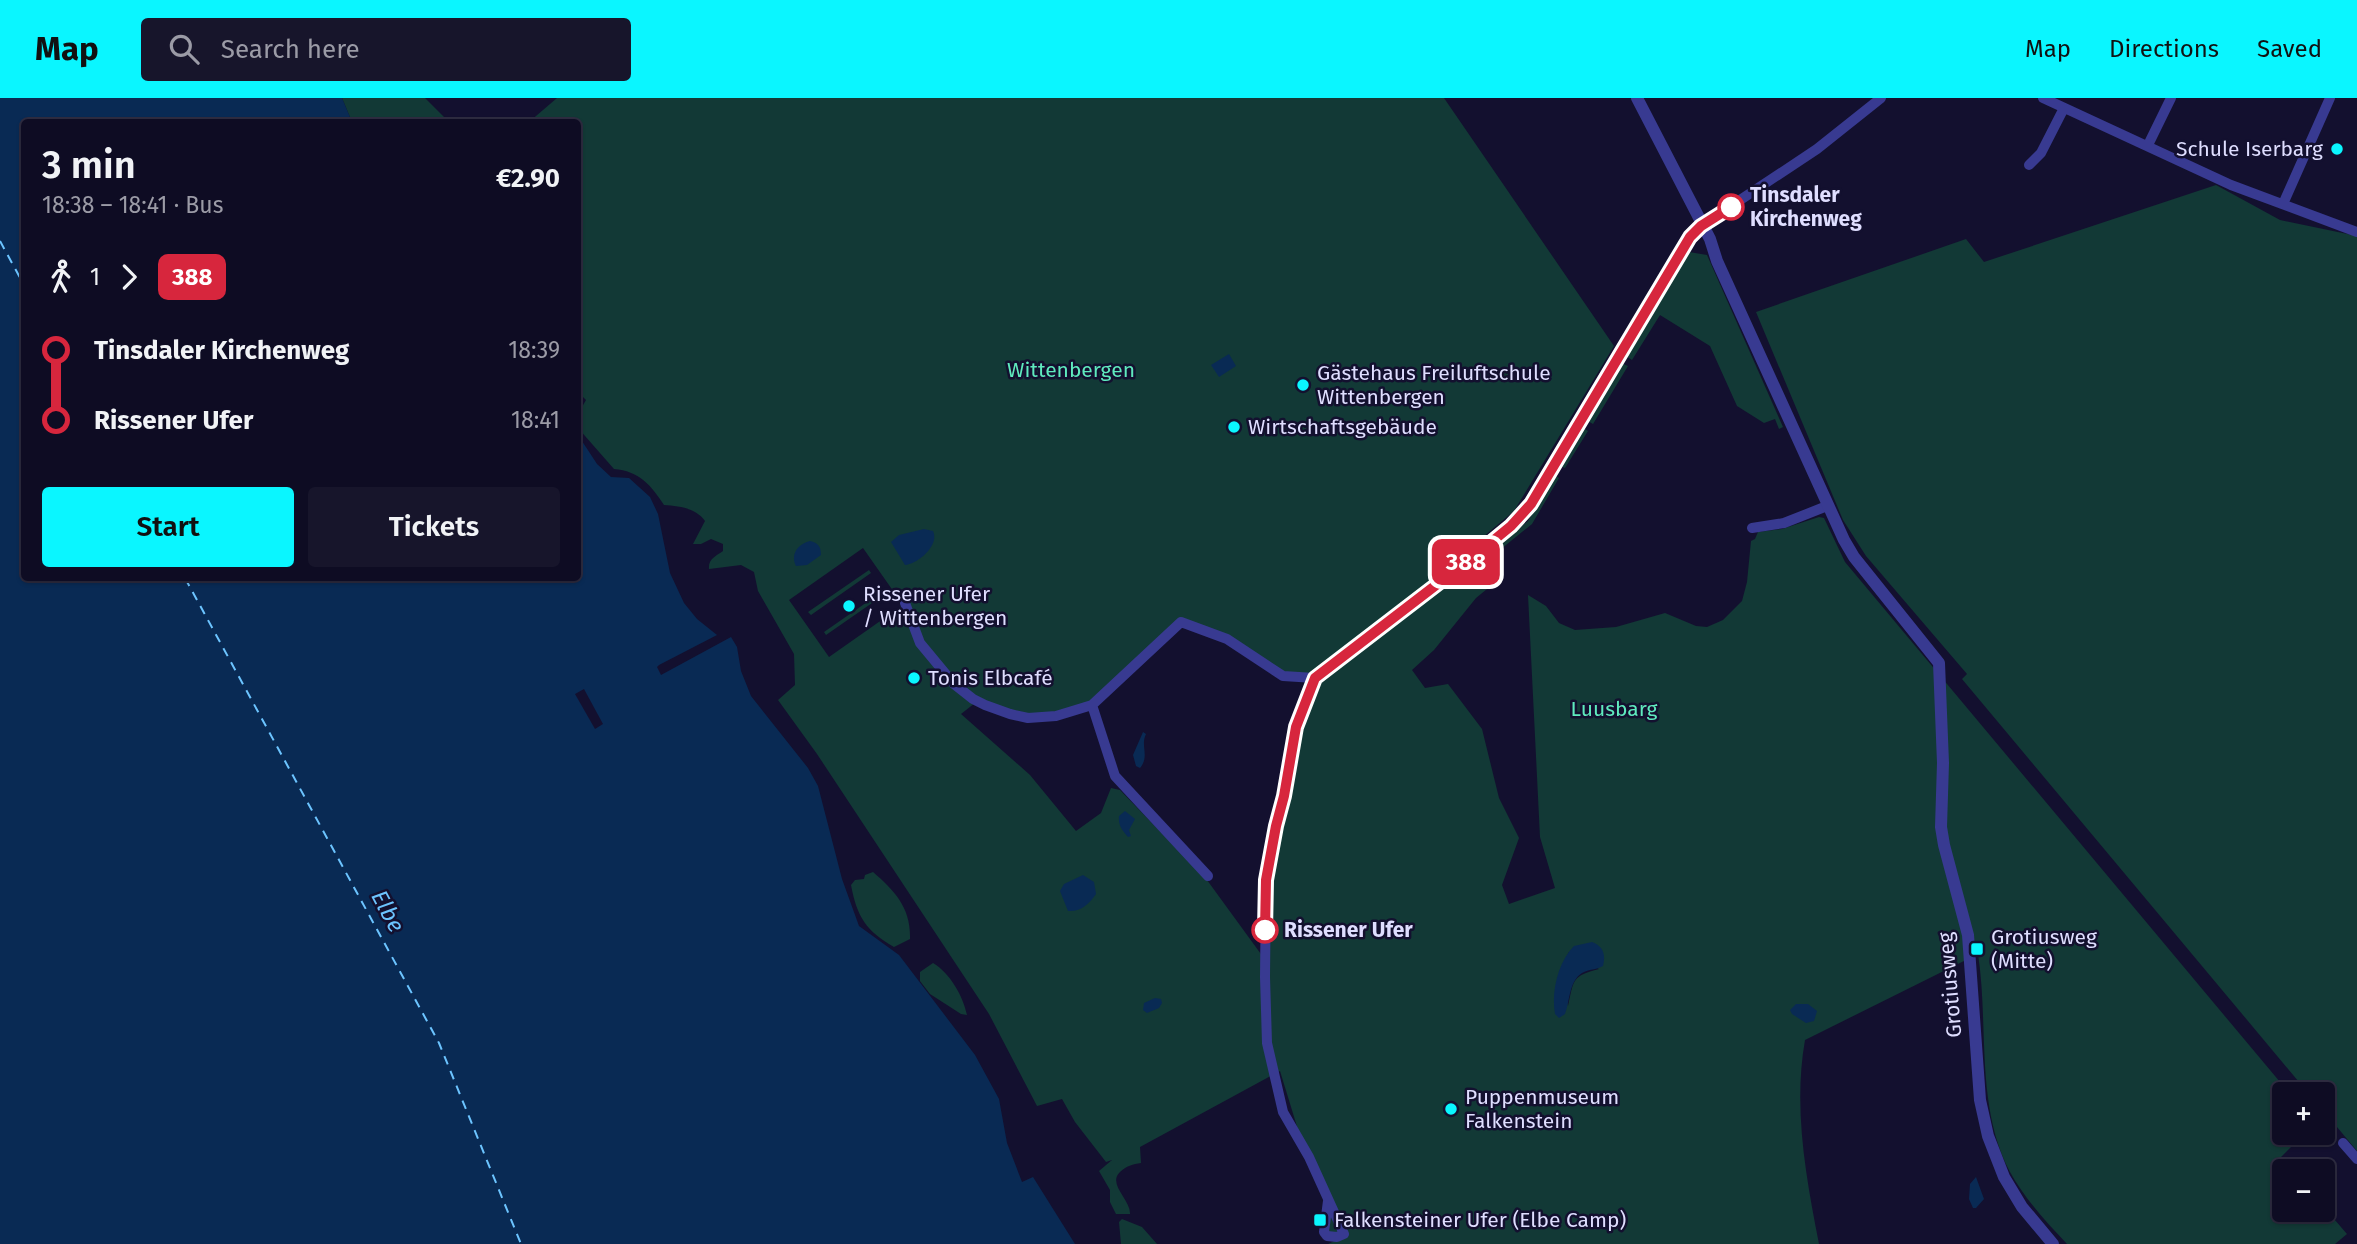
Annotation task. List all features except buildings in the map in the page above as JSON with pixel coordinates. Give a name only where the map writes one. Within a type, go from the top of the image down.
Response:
[{"type":"street","points":[[1637,98],[1710,239],[1717,261],[1827,506],[1784,523],[1752,528]]},
{"type":"street","points":[[1328,1201],[1309,1157],[1283,1112],[1268,1048],[1265,976],[1266,880],[1296,727],[1315,678],[1483,549],[1511,526],[1531,504],[1690,237],[1701,226],[1816,149],[1881,98]]},
{"type":"street","points":[[2043,98],[2231,185],[2357,232]]},
{"type":"street","points":[[2148,145],[2171,98]]},
{"type":"street","points":[[2283,204],[2330,98]]},
{"type":"street","points":[[2029,165],[2041,153],[2064,108]]},
{"type":"street","name":"Grotiusweg","points":[[1827,506],[1854,557],[1939,663],[1943,763],[1941,827],[1968,935],[1980,1100],[1988,1136],[2004,1177],[2022,1207],[2053,1244]]},
{"type":"street","points":[[905,603],[915,634],[947,677],[973,699],[1010,714],[1037,718],[1056,716],[1092,705],[1181,622],[1227,639],[1283,676],[1315,678]]},
{"type":"street","points":[[1092,705],[1115,776],[1208,876]]},
{"type":"street","points":[[2343,1143],[2357,1159]]},
{"type":"green space","points":[[342,98],[425,98],[446,119],[351,119]]},
{"type":"green space","name":"Wittenbergen","points":[[557,98],[1444,98],[1614,346],[1514,511],[1483,537],[1501,560],[1503,576],[1476,598],[1434,650],[1412,670],[1425,688],[1448,684],[1482,729],[1499,798],[1519,838],[1502,885],[1509,904],[1555,888],[1540,837],[1528,595],[1546,606],[1559,623],[1575,630],[1616,627],[1665,613],[1696,626],[1707,627],[1723,620],[1742,601],[1747,582],[1751,541],[1758,532],[1824,518],[1845,562],[2280,1082],[2272,1082],[2272,1145],[2293,1145],[2281,1157],[2283,1159],[2272,1159],[2272,1222],[2335,1220],[2347,1234],[2335,1244],[2067,1244],[2022,1192],[1999,1147],[1987,1093],[1978,954],[1805,1040],[1800,1091],[1801,1117],[1806,1168],[1819,1244],[1328,1244],[1339,1239],[1336,1232],[1329,1233],[1330,1214],[1299,1133],[1280,1071],[1140,1147],[1141,1163],[1120,1172],[1116,1182],[1130,1214],[1116,1214],[1110,1202],[1110,1190],[1099,1171],[1112,1160],[1106,1162],[1075,1122],[1062,1099],[1037,1106],[989,1014],[817,754],[778,700],[795,685],[794,654],[758,591],[754,572],[741,565],[709,569],[711,560],[723,551],[723,544],[711,539],[701,544],[693,544],[705,521],[687,508],[664,505],[644,480],[623,470],[614,469],[581,431],[581,409],[586,400],[581,395],[581,119],[532,119]],"holes":[[[863,548],[903,605],[829,657],[789,600]],[[1177,621],[1229,636],[1284,675],[1318,678],[1298,729],[1266,886],[1266,961],[1207,880],[1120,790],[1111,788],[1101,813],[1076,831],[1030,775],[961,714],[980,699],[1013,713],[1049,715],[1088,705]],[[1569,952],[1599,969],[1576,980],[1568,1006],[1561,968]]]},
{"type":"green space","points":[[2216,185],[2280,220],[2357,236],[2357,1151],[2335,1125],[2335,1082],[2299,1082],[1962,679],[1967,674],[1866,556],[1843,520],[1756,312],[1966,239],[1984,262]]},
{"type":"green space","points":[[1689,252],[1707,255],[1783,427],[1779,429],[1775,419],[1764,423],[1737,406],[1710,346],[1660,315],[1632,360],[1626,356]]},
{"type":"green space","points":[[1621,363],[1628,366],[1593,424],[1586,420]]},
{"type":"green space","points":[[1582,427],[1588,431],[1565,468],[1559,466]]},
{"type":"green space","points":[[1554,475],[1559,478],[1532,524],[1501,549],[1501,542],[1528,521]]},
{"type":"green space","points":[[869,570],[871,573],[811,615],[808,612]]},
{"type":"green space","points":[[883,591],[885,594],[826,635],[824,632]]},
{"type":"green space","points":[[873,872],[895,893],[908,918],[910,939],[894,947],[876,935],[864,922],[853,896],[851,885],[855,880],[864,879],[865,875]]},
{"type":"green space","points":[[933,963],[955,986],[967,1015],[930,994],[920,981],[920,972]]},
{"type":"green space","points":[[1122,1219],[1142,1227],[1157,1244],[1121,1244],[1119,1222]]},
{"type":"water","name":"Elbe","points":[[0,98],[342,98],[351,119],[21,119],[21,581],[581,581],[581,440],[597,464],[611,477],[629,478],[650,497],[658,514],[670,573],[684,603],[697,619],[717,635],[659,665],[657,667],[661,675],[731,637],[737,647],[741,671],[751,696],[808,768],[818,786],[842,879],[859,926],[899,955],[975,1055],[999,1099],[1007,1143],[1022,1182],[1033,1177],[1075,1244],[0,1244]]},
{"type":"water","points":[[1229,354],[1236,366],[1219,377],[1211,365]]},
{"type":"water","points":[[924,529],[933,531],[931,548],[905,565],[891,542],[899,535]]},
{"type":"water","points":[[810,541],[818,545],[821,555],[807,565],[796,566],[796,550]]},
{"type":"water","points":[[1143,732],[1146,734],[1145,755],[1140,768],[1136,766],[1133,755]]},
{"type":"water","points":[[1125,811],[1135,819],[1129,830],[1131,836],[1128,837],[1119,822],[1119,816]]},
{"type":"water","points":[[1083,875],[1094,882],[1096,894],[1084,907],[1068,911],[1060,891],[1064,884]]},
{"type":"water","points":[[1592,942],[1603,951],[1603,966],[1578,977],[1572,986],[1565,1014],[1559,1018],[1555,1014],[1554,996],[1560,969],[1574,946]]},
{"type":"water","points":[[1155,998],[1161,999],[1162,1003],[1159,1008],[1147,1013],[1143,1010],[1144,1003]]},
{"type":"water","points":[[1796,1004],[1808,1004],[1817,1011],[1814,1021],[1806,1023],[1792,1014],[1790,1010]]},
{"type":"water","points":[[1976,1177],[1984,1199],[1973,1208],[1969,1199],[1970,1184]]},
{"type":"pier","points":[[584,689],[603,724],[595,729],[575,694]]},
{"type":"ferry route","points":[[0,241],[21,280]]},
{"type":"ferry route","points":[[187,581],[439,1043],[521,1244]]},
{"type":"bus line","name":"388","points":[[1265,930],[1264,895],[1276,826],[1296,727],[1315,678],[1483,549],[1511,526],[1531,504],[1690,237],[1701,226],[1731,207]]},
{"type":"place","name":"Schule Iserbarg","points":[[2337,149]]},
{"type":"place","name":"Tinsdaler Kirchenweg","points":[[1731,207]]},
{"type":"place","name":"Gästehaus Freiluftschule Wittenbergen","points":[[1303,385]]},
{"type":"place","name":"Wirtschaftsgebäude","points":[[1234,427]]},
{"type":"place","name":"Rissener Ufer / Wittenbergen","points":[[849,606]]},
{"type":"place","name":"Tonis Elbcafé","points":[[914,678]]},
{"type":"place","name":"Rissener Ufer","points":[[1265,930]]},
{"type":"place","name":"Grotiusweg (Mitte)","points":[[1977,949]]},
{"type":"place","name":"Puppenmuseum Falkenstein","points":[[1451,1109]]},
{"type":"place","name":"Falkensteiner Ufer (Elbe Camp)","points":[[1320,1220]]},
{"type":"park label","name":"Luusbarg","points":[[1614,709]]}]
